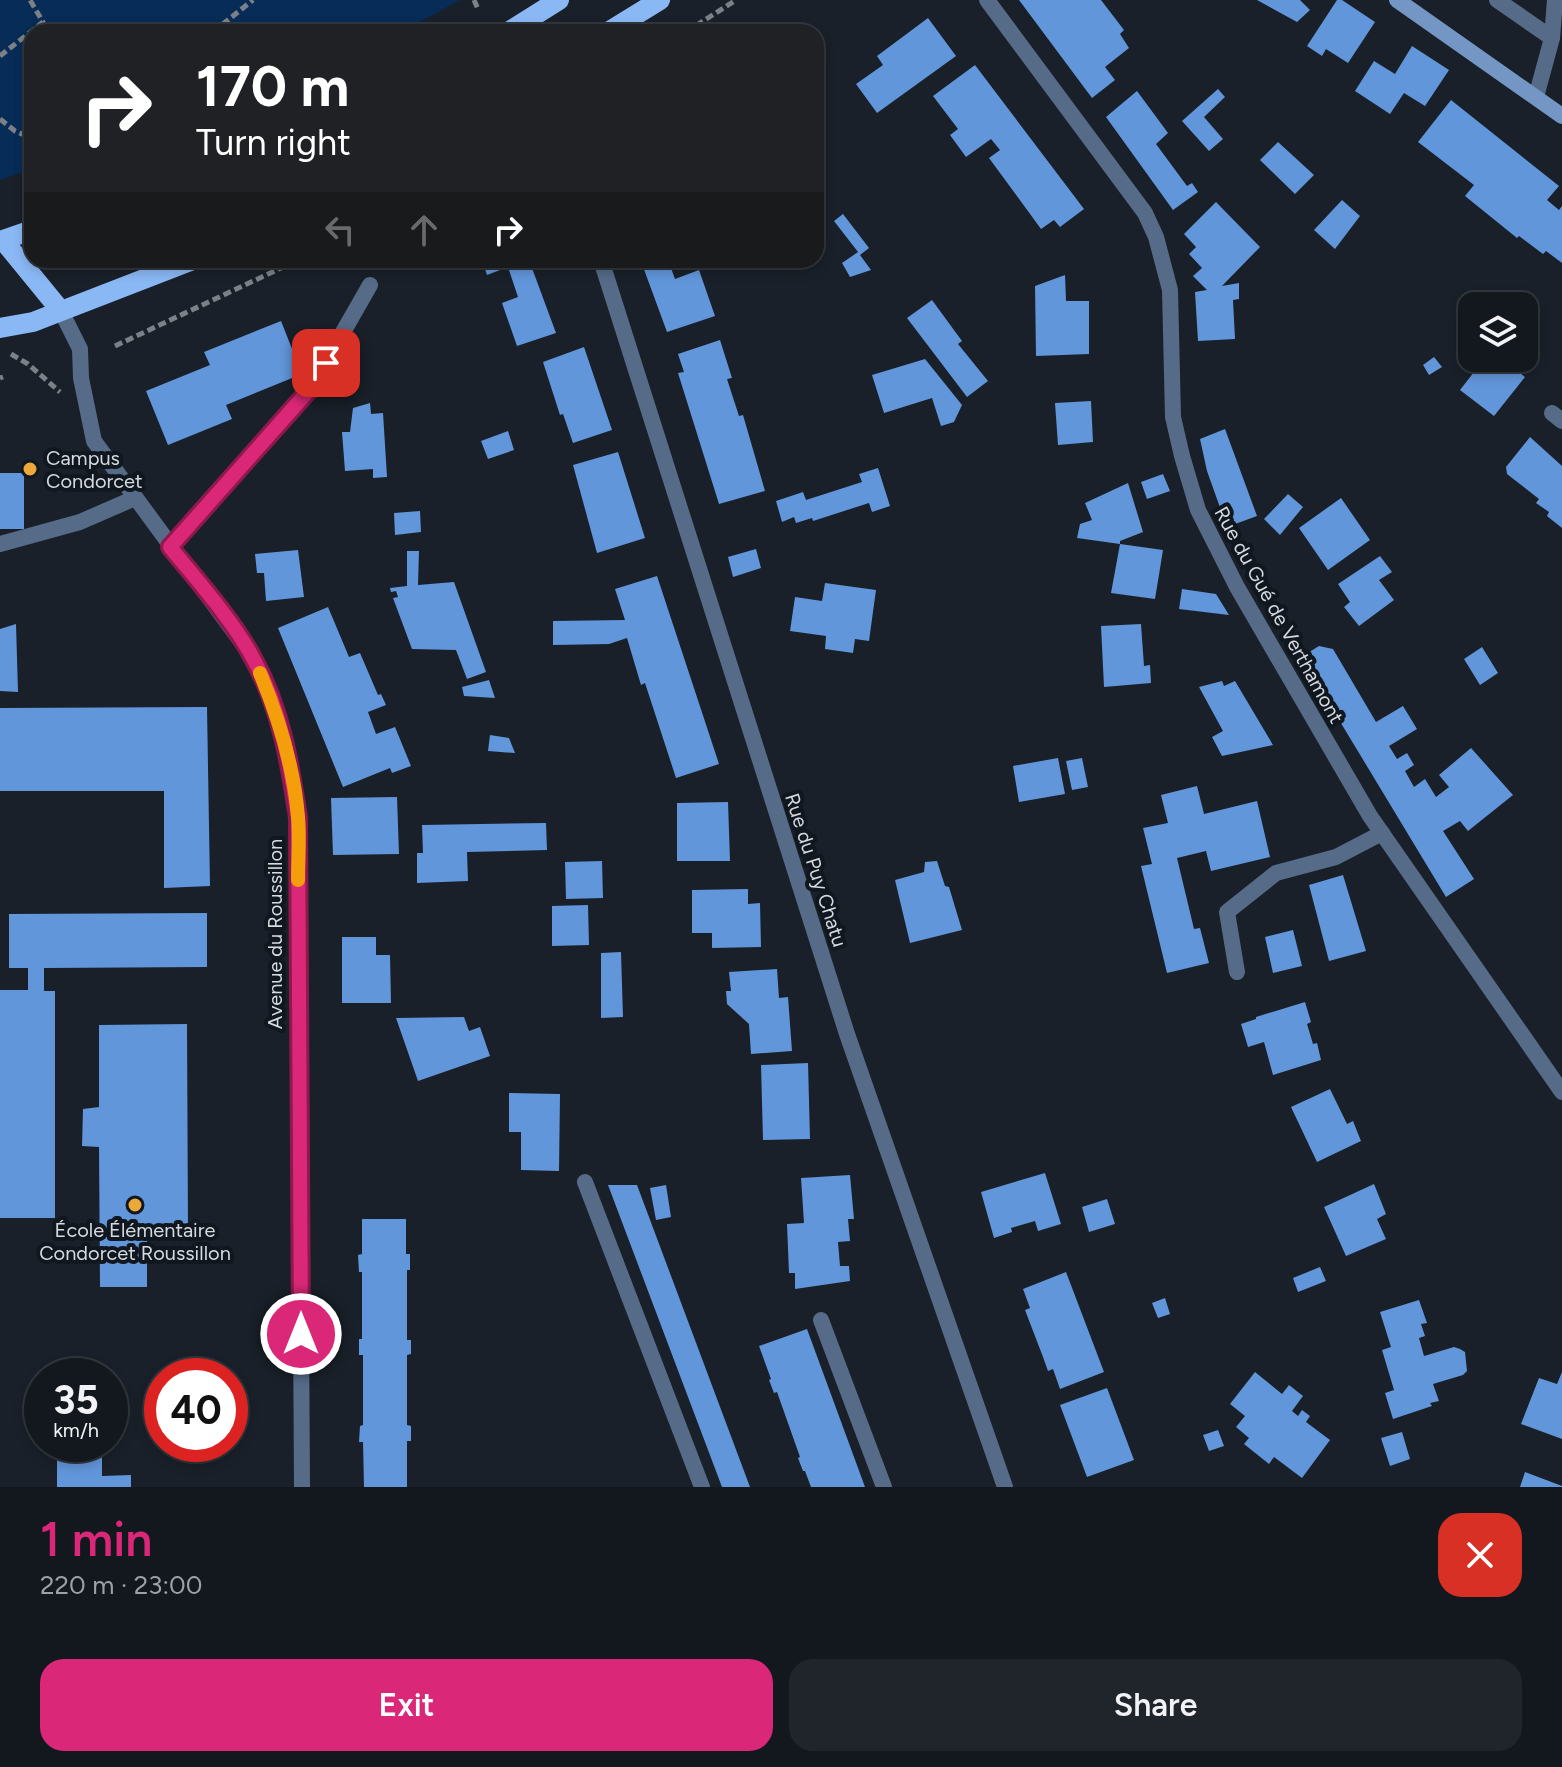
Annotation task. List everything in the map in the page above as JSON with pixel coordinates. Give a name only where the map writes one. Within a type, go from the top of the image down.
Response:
[{"type":"main road","points":[[521,24],[559,0]]},
{"type":"main road","points":[[621,24],[660,0]]},
{"type":"main road","points":[[1397,0],[1562,116]]},
{"type":"main road","points":[[1,240],[24,233]]},
{"type":"main road","name":"Avenue du Roussillon","points":[[1,240],[24,266]]},
{"type":"main road","name":"Avenue du Roussillon","points":[[26,268],[61,311]]},
{"type":"main road","points":[[1,338],[33,322],[172,268]]},
{"type":"street","name":"Rue du Gué de Verthamont","points":[[987,0],[1145,213],[1156,237],[1170,290],[1173,417],[1182,456],[1198,510],[1237,587],[1382,833],[1562,1092]]},
{"type":"street","points":[[1497,0],[1552,38]]},
{"type":"street","points":[[1536,97],[1552,38],[1555,0]]},
{"type":"street","name":"Rue du Puy Chatu","points":[[604,268],[847,1034],[1005,1487]]},
{"type":"street","points":[[170,547],[311,388],[370,285]]},
{"type":"street","name":"Avenue du Roussillon","points":[[61,311],[80,349],[81,378],[94,441],[254,659],[279,719],[291,767],[298,818],[302,1487]]},
{"type":"street","points":[[0,544],[80,522],[135,498]]},
{"type":"street","points":[[1237,972],[1227,912],[1276,873],[1336,857],[1382,833]]},
{"type":"street","points":[[585,1182],[702,1487]]},
{"type":"street","points":[[821,1320],[884,1487]]},
{"type":"path","points":[[30,0],[43,22],[40,24]]},
{"type":"path","points":[[223,24],[253,0]]},
{"type":"path","points":[[474,0],[478,9]]},
{"type":"path","points":[[698,24],[736,0]]},
{"type":"path","points":[[0,56],[24,37]]},
{"type":"path","points":[[0,119],[24,135]]},
{"type":"path","points":[[115,346],[281,268]]},
{"type":"path","points":[[1,338],[61,393]]},
{"type":"shaded area","points":[[0,0],[460,0],[416,24],[24,24],[24,172],[0,180]]},
{"type":"building","points":[[1019,0],[1101,0],[1124,30],[1120,34],[1129,48],[1105,67],[1115,80],[1092,98]]},
{"type":"building","points":[[1257,0],[1300,0],[1310,10],[1297,22]]},
{"type":"building","points":[[1337,0],[1342,0],[1375,22],[1348,63],[1326,49],[1322,56],[1307,46]]},
{"type":"building","points":[[928,18],[956,56],[877,113],[856,84],[883,65],[877,56]]},
{"type":"building","points":[[1412,46],[1449,70],[1425,106],[1404,93],[1390,114],[1355,91],[1374,61],[1395,74]]},
{"type":"building","points":[[975,65],[1084,209],[1060,227],[1054,220],[1041,229],[989,158],[1000,150],[991,139],[966,157],[950,135],[958,129],[933,96]]},
{"type":"building","points":[[1218,89],[1225,97],[1204,117],[1223,139],[1209,151],[1182,121]]},
{"type":"building","points":[[1137,91],[1168,133],[1156,144],[1187,186],[1192,183],[1198,192],[1173,210],[1106,117]]},
{"type":"building","points":[[1451,100],[1559,186],[1547,200],[1559,210],[1562,206],[1562,263],[1546,251],[1543,254],[1519,236],[1517,238],[1465,196],[1474,185],[1418,142]]},
{"type":"building","points":[[1278,142],[1314,175],[1295,194],[1260,160]]},
{"type":"building","points":[[1342,200],[1360,216],[1335,249],[1314,230]]},
{"type":"building","points":[[1216,202],[1260,247],[1222,286],[1239,283],[1239,299],[1233,300],[1235,339],[1198,341],[1195,292],[1207,290],[1193,276],[1202,268],[1189,254],[1196,247],[1184,234]]},
{"type":"building","points":[[843,214],[869,248],[860,255],[871,270],[850,277],[842,263],[858,252],[834,221]]},
{"type":"building","points":[[485,268],[505,268],[487,275]]},
{"type":"building","points":[[508,268],[532,268],[556,333],[517,346],[502,303],[518,297]]},
{"type":"building","points":[[643,268],[671,268],[675,279],[699,270],[715,316],[667,332]]},
{"type":"building","points":[[1065,275],[1066,301],[1089,301],[1089,354],[1036,356],[1035,286]]},
{"type":"building","points":[[932,300],[962,341],[958,344],[988,381],[967,397],[907,318]]},
{"type":"building","points":[[281,321],[302,374],[226,405],[232,419],[168,445],[146,391],[210,365],[204,352]]},
{"type":"building","points":[[720,340],[732,378],[727,379],[739,416],[743,415],[765,491],[719,504],[678,373],[684,372],[678,354]]},
{"type":"building","points":[[584,347],[612,430],[573,443],[563,414],[560,415],[543,362]]},
{"type":"building","points":[[1434,357],[1442,367],[1429,375],[1423,365]]},
{"type":"building","points":[[925,359],[962,405],[954,422],[941,426],[932,398],[884,413],[872,375]]},
{"type":"building","points":[[1474,372],[1518,372],[1525,377],[1494,416],[1460,390]]},
{"type":"building","points":[[1091,401],[1093,442],[1058,445],[1055,403]]},
{"type":"building","points":[[370,403],[371,414],[383,413],[387,477],[373,478],[373,469],[345,471],[342,432],[350,432],[353,408]]},
{"type":"building","points":[[1225,429],[1257,516],[1227,527],[1207,471],[1200,439]]},
{"type":"building","points":[[508,431],[514,450],[488,459],[481,441]]},
{"type":"building","points":[[1530,437],[1562,466],[1562,528],[1547,516],[1549,512],[1536,503],[1539,499],[1507,474],[1506,467]]},
{"type":"building","points":[[618,452],[645,538],[597,553],[573,465]]},
{"type":"building","points":[[878,468],[890,506],[872,512],[869,503],[813,521],[812,518],[796,523],[794,517],[782,522],[776,501],[803,492],[806,500],[862,482],[859,474]]},
{"type":"building","points":[[0,473],[24,473],[24,529],[0,529]]},
{"type":"building","points":[[1163,474],[1170,491],[1147,499],[1141,482]]},
{"type":"building","points":[[1128,483],[1143,532],[1120,541],[1120,544],[1077,538],[1080,524],[1092,520],[1085,503]]},
{"type":"building","points":[[1288,494],[1303,507],[1280,535],[1264,519]]},
{"type":"building","points":[[1341,498],[1370,540],[1328,570],[1299,528]]},
{"type":"building","points":[[420,511],[421,532],[395,535],[394,513]]},
{"type":"building","points":[[1120,544],[1163,550],[1155,599],[1111,593]]},
{"type":"building","points":[[756,549],[761,568],[733,577],[728,557]]},
{"type":"building","points":[[298,550],[304,597],[266,601],[264,573],[257,573],[255,554]]},
{"type":"building","points":[[407,551],[419,551],[418,585],[454,582],[486,672],[467,679],[456,650],[412,649],[393,598],[398,597],[396,591],[391,592],[390,588],[407,586]]},
{"type":"building","points":[[1380,556],[1392,572],[1379,580],[1394,600],[1359,626],[1344,607],[1350,602],[1338,584]]},
{"type":"building","points":[[657,576],[719,764],[676,778],[627,638],[609,644],[553,645],[553,621],[625,620],[615,589]]},
{"type":"building","points":[[825,583],[876,590],[869,641],[855,639],[853,653],[825,649],[826,636],[790,631],[795,597],[822,601]]},
{"type":"building","points":[[1182,589],[1216,594],[1229,615],[1179,609]]},
{"type":"building","points":[[328,607],[349,657],[360,653],[378,695],[381,694],[386,705],[368,712],[376,734],[395,727],[411,766],[392,773],[390,768],[343,787],[278,628]]},
{"type":"building","points":[[16,624],[18,692],[0,691],[0,629]]},
{"type":"building","points":[[1141,624],[1144,666],[1150,665],[1151,683],[1104,687],[1101,626]]},
{"type":"building","points":[[1319,646],[1333,649],[1376,722],[1403,706],[1417,729],[1389,746],[1397,759],[1407,753],[1414,765],[1405,771],[1414,787],[1425,779],[1436,797],[1449,787],[1439,775],[1471,748],[1513,795],[1468,831],[1460,821],[1443,831],[1474,879],[1446,897],[1301,657]]},
{"type":"building","points":[[1482,647],[1498,673],[1480,685],[1464,659]]},
{"type":"building","points":[[489,680],[495,698],[464,696],[462,687]]},
{"type":"building","points":[[1222,681],[1224,686],[1235,681],[1273,745],[1222,756],[1212,737],[1223,731],[1199,687]]},
{"type":"building","points":[[207,707],[210,886],[164,888],[164,791],[0,791],[0,708]]},
{"type":"building","points":[[490,735],[509,738],[515,753],[488,751]]},
{"type":"building","points":[[1058,758],[1065,794],[1019,802],[1013,766]]},
{"type":"building","points":[[1082,758],[1088,787],[1072,790],[1066,761]]},
{"type":"building","points":[[1197,786],[1204,814],[1257,801],[1270,857],[1211,871],[1206,851],[1177,858],[1194,929],[1200,928],[1209,963],[1167,973],[1141,866],[1152,864],[1143,828],[1168,823],[1161,795]]},
{"type":"building","points":[[397,797],[399,854],[333,855],[331,798]]},
{"type":"building","points":[[728,802],[730,861],[677,861],[677,803]]},
{"type":"building","points":[[546,823],[547,850],[467,852],[468,881],[417,883],[417,853],[423,853],[422,825]]},
{"type":"building","points":[[602,861],[603,898],[566,899],[565,862]]},
{"type":"building","points":[[937,861],[945,886],[949,887],[962,930],[910,943],[895,880],[924,872],[925,862]]},
{"type":"building","points":[[1343,875],[1366,951],[1329,961],[1309,885]]},
{"type":"building","points":[[748,889],[748,904],[760,903],[761,947],[712,948],[712,933],[692,933],[692,890]]},
{"type":"building","points":[[588,905],[589,945],[552,946],[552,906]]},
{"type":"building","points":[[207,913],[207,967],[44,968],[44,991],[55,991],[55,1218],[0,1218],[0,990],[28,990],[28,968],[9,968],[9,914]]},
{"type":"building","points":[[1293,930],[1302,966],[1273,973],[1265,937]]},
{"type":"building","points":[[342,937],[376,937],[376,955],[390,955],[391,1003],[342,1003]]},
{"type":"building","points":[[621,952],[623,1017],[601,1018],[601,953]]},
{"type":"building","points":[[777,969],[779,998],[788,997],[792,1051],[751,1054],[749,1024],[727,1004],[726,991],[731,991],[729,972]]},
{"type":"building","points":[[1305,1002],[1311,1022],[1307,1024],[1313,1044],[1317,1043],[1321,1060],[1273,1075],[1264,1042],[1248,1047],[1241,1024]]},
{"type":"building","points":[[464,1017],[469,1031],[480,1027],[490,1056],[418,1081],[396,1018]]},
{"type":"building","points":[[187,1024],[188,1231],[147,1232],[147,1287],[100,1287],[99,1147],[82,1146],[83,1109],[99,1107],[99,1025]]},
{"type":"building","points":[[808,1063],[810,1139],[763,1140],[761,1065]]},
{"type":"building","points":[[1330,1089],[1347,1124],[1353,1121],[1361,1141],[1317,1162],[1291,1107]]},
{"type":"building","points":[[509,1093],[560,1094],[559,1171],[521,1170],[521,1132],[509,1132]]},
{"type":"building","points":[[1045,1173],[1061,1224],[1038,1231],[1035,1221],[1011,1228],[1012,1232],[994,1238],[981,1192]]},
{"type":"building","points":[[850,1175],[854,1219],[848,1219],[850,1241],[838,1242],[840,1266],[849,1266],[850,1281],[795,1289],[795,1273],[789,1273],[787,1224],[804,1223],[801,1178]]},
{"type":"building","points":[[1374,1184],[1386,1214],[1377,1219],[1386,1239],[1346,1256],[1324,1207]]},
{"type":"building","points":[[608,1185],[637,1185],[750,1487],[722,1487]]},
{"type":"building","points":[[666,1185],[671,1217],[656,1220],[650,1188]]},
{"type":"building","points":[[1107,1199],[1115,1224],[1089,1232],[1082,1207]]},
{"type":"building","points":[[362,1219],[406,1219],[406,1254],[410,1254],[410,1270],[407,1270],[407,1340],[411,1340],[411,1354],[407,1355],[407,1425],[411,1426],[411,1441],[407,1441],[407,1487],[364,1487],[363,1442],[359,1442],[360,1426],[363,1425],[363,1355],[359,1355],[359,1339],[362,1339],[362,1272],[359,1272],[358,1255],[362,1254]]},
{"type":"building","points":[[1320,1267],[1326,1281],[1298,1292],[1293,1278]]},
{"type":"building","points":[[1066,1272],[1104,1372],[1060,1389],[1053,1369],[1048,1371],[1025,1310],[1030,1308],[1023,1289]]},
{"type":"building","points":[[1165,1298],[1170,1314],[1158,1318],[1152,1303]]},
{"type":"building","points":[[1419,1300],[1427,1323],[1421,1324],[1425,1336],[1419,1338],[1424,1356],[1454,1347],[1460,1349],[1465,1352],[1467,1371],[1433,1384],[1439,1401],[1430,1403],[1432,1406],[1393,1419],[1385,1393],[1394,1390],[1382,1350],[1391,1347],[1380,1312]]},
{"type":"building","points":[[807,1329],[865,1487],[811,1487],[798,1458],[777,1392],[774,1393],[769,1380],[759,1346]]},
{"type":"building","points":[[1255,1372],[1282,1394],[1289,1385],[1303,1396],[1292,1411],[1298,1416],[1302,1410],[1310,1416],[1306,1422],[1330,1440],[1302,1478],[1274,1457],[1269,1464],[1244,1444],[1249,1438],[1236,1427],[1245,1416],[1230,1404]]},
{"type":"building","points":[[1562,1372],[1562,1439],[1521,1424],[1539,1378],[1557,1384]]},
{"type":"building","points":[[1107,1388],[1134,1460],[1087,1477],[1060,1405]]},
{"type":"building","points":[[1218,1430],[1224,1446],[1209,1451],[1203,1435]]},
{"type":"building","points":[[1402,1432],[1410,1459],[1390,1466],[1381,1438]]},
{"type":"building","points":[[57,1462],[102,1462],[102,1476],[131,1475],[131,1487],[57,1487]]},
{"type":"building","points":[[1525,1472],[1562,1486],[1562,1487],[1520,1487]]},
{"type":"slow traffic","points":[[260,673],[279,719],[291,767],[298,818],[298,880]]},
{"type":"place","name":"Campus Condorcet","points":[[30,469]]},
{"type":"place","name":"École Élémentaire Condorcet Roussillon","points":[[135,1205]]},
{"type":"route","points":[[301,1334],[298,818],[291,767],[279,719],[254,659],[170,547],[311,388],[326,363]]}]
